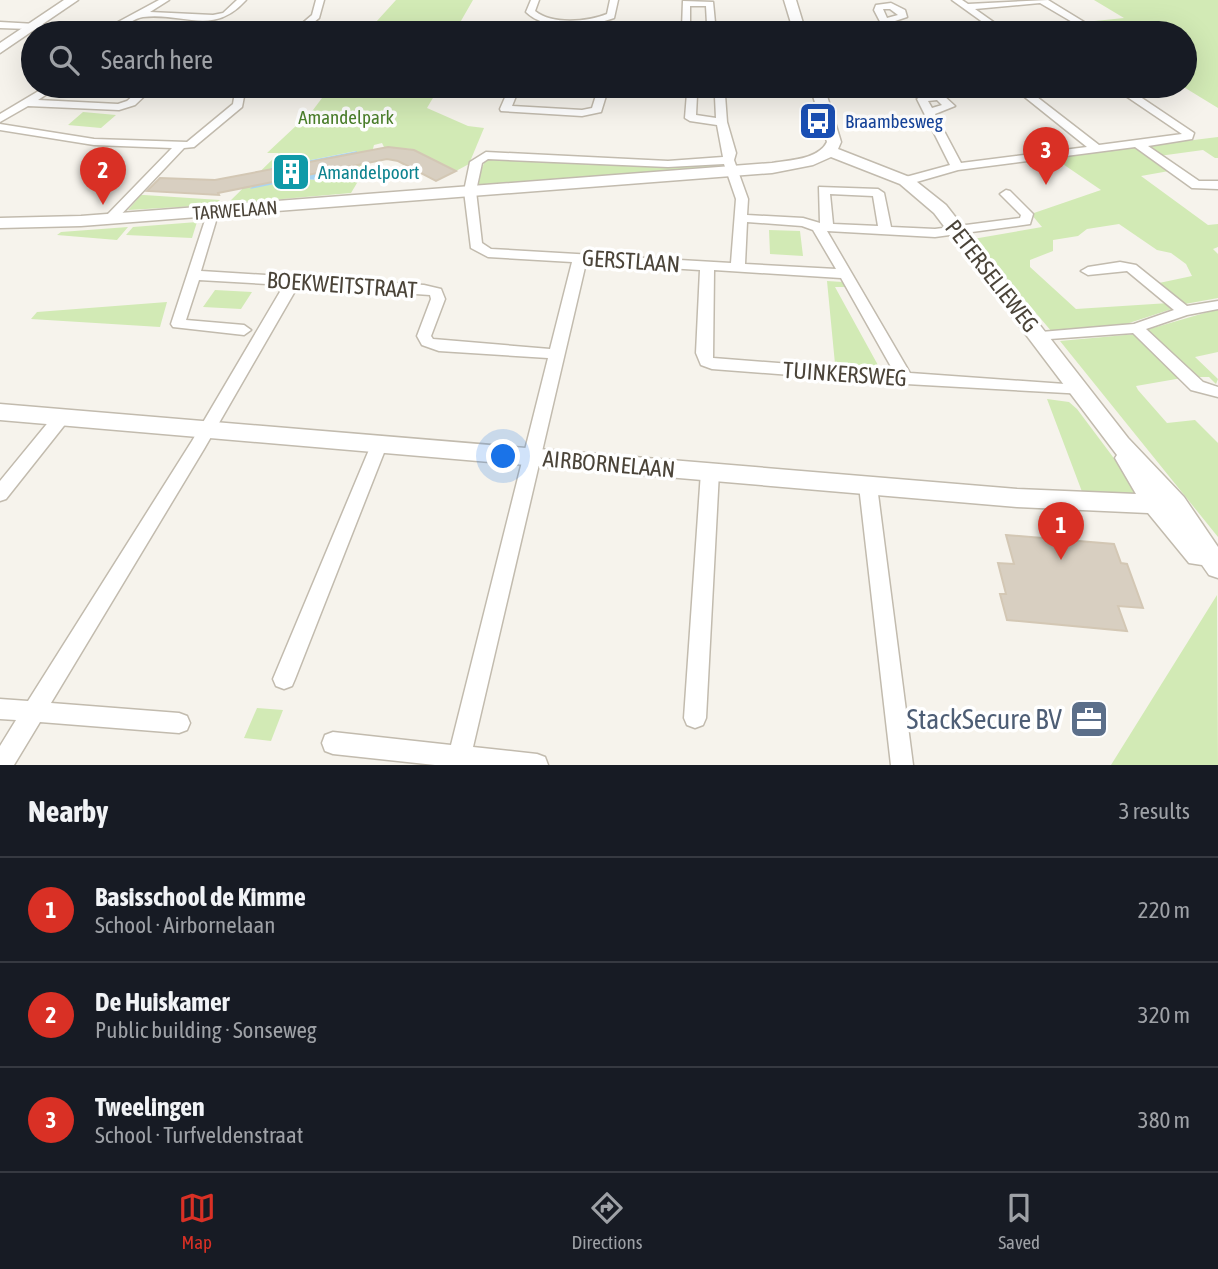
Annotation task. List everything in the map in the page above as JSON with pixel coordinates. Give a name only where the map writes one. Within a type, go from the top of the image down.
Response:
[{"type":"street","points":[[42,21],[72,0]]},
{"type":"street","points":[[127,21],[165,0]]},
{"type":"street","points":[[141,14],[214,18],[226,15],[243,0]]},
{"type":"street","points":[[311,21],[321,11],[320,0]]},
{"type":"street","points":[[535,0],[530,12],[540,20],[558,21]]},
{"type":"street","points":[[600,21],[611,16],[614,0]]},
{"type":"street","points":[[790,0],[796,21]]},
{"type":"street","points":[[956,0],[986,21]]},
{"type":"street","points":[[966,7],[1042,0],[1077,21]]},
{"type":"street","points":[[0,25],[21,26]]},
{"type":"street","points":[[0,49],[21,35]]},
{"type":"street","points":[[0,119],[34,98]]},
{"type":"street","points":[[26,103],[118,107],[137,98]]},
{"type":"street","points":[[110,219],[185,146],[238,105],[239,98]]},
{"type":"street","points":[[510,98],[505,109],[582,113],[597,110],[600,98]]},
{"type":"street","points":[[821,98],[834,142],[830,151]]},
{"type":"street","points":[[1031,98],[1098,150]]},
{"type":"street","points":[[906,181],[957,167],[1098,150],[1189,135],[1135,98]]},
{"type":"street","points":[[929,113],[957,167]]},
{"type":"street","points":[[722,122],[730,153],[730,166],[742,199],[738,267]]},
{"type":"street","points":[[0,127],[94,142],[185,146]]},
{"type":"street","points":[[1138,144],[1196,185],[1218,185]]},
{"type":"street","name":"TARWELAAN","points":[[470,191],[476,162],[486,155],[730,166],[801,164],[830,151]]},
{"type":"street","name":"PETERSELIEWEG","points":[[830,151],[906,181],[928,196],[1041,337],[1120,444],[1148,470],[1187,543],[1218,571]]},
{"type":"street","name":"TARWELAAN","points":[[0,223],[110,219],[214,211],[470,191],[730,166]]},
{"type":"street","points":[[885,230],[878,193],[823,190],[822,227],[843,274],[906,379]]},
{"type":"street","name":"GERSTLAAN","points":[[470,191],[476,245],[488,253],[843,274]]},
{"type":"street","points":[[741,218],[803,222],[822,227],[957,231],[1026,221],[1027,214],[1006,194]]},
{"type":"street","points":[[214,211],[178,324],[244,330]]},
{"type":"street","points":[[458,761],[522,493],[534,457],[580,258]]},
{"type":"street","name":"TUINKERSWEG","points":[[707,265],[706,361],[906,379],[1079,390]]},
{"type":"street","points":[[1088,271],[1120,266],[1131,268],[1184,311]]},
{"type":"street","name":"BOEKWEITSTRAAT","points":[[192,275],[424,289],[436,292],[438,299],[424,337],[427,342],[439,346],[556,354]]},
{"type":"street","points":[[1,765],[207,431],[293,282]]},
{"type":"street","points":[[1041,337],[1136,328],[1184,311],[1218,305]]},
{"type":"street","points":[[1136,328],[1196,386],[1218,392]]},
{"type":"street","name":"AIRBORNELAAN","points":[[0,412],[1082,503],[1166,505]]},
{"type":"street","points":[[0,495],[61,418]]},
{"type":"street","points":[[284,679],[379,445]]},
{"type":"street","points":[[695,718],[709,472]]},
{"type":"street","points":[[869,486],[902,765]]},
{"type":"street","points":[[0,709],[179,723]]},
{"type":"street","points":[[333,743],[458,761],[537,765]]},
{"type":"green space","points":[[396,0],[473,0],[461,21],[377,21]]},
{"type":"green space","points":[[1094,0],[1218,0],[1218,108],[1197,95],[1197,21],[1095,21],[1124,18]]},
{"type":"green space","name":"Amandelpark","points":[[322,98],[433,98],[427,108],[468,126],[484,128],[469,164],[456,171],[411,149],[384,147],[382,143],[374,145],[369,163],[351,193],[227,204],[279,153],[267,153],[313,110]],"holes":[[[356,151],[339,181],[299,179],[252,188],[278,161],[301,162]]]},
{"type":"green space","points":[[83,112],[116,115],[101,128],[68,125]]},
{"type":"green space","points":[[1218,137],[1218,158],[1203,150],[1159,156],[1145,146]]},
{"type":"green space","points":[[1135,147],[1169,171],[1141,176],[1208,225],[1218,224],[1218,247],[1213,249],[1218,254],[1218,298],[1185,304],[1159,283],[1192,276],[1186,264],[1171,253],[1157,250],[1119,224],[1087,229],[1078,236],[1053,240],[1053,251],[1030,260],[1030,267],[1076,309],[1169,303],[1175,308],[1126,324],[1052,332],[973,239],[1042,227],[1031,214],[1101,190],[1054,158]]},
{"type":"green space","points":[[486,159],[680,167],[722,165],[713,169],[478,185],[476,181]]},
{"type":"green space","points":[[141,195],[220,200],[214,205],[128,210]]},
{"type":"green space","points":[[197,222],[192,238],[126,235],[133,227]]},
{"type":"green space","points":[[128,227],[117,240],[57,235],[61,232]]},
{"type":"green space","points":[[769,230],[800,231],[803,256],[770,254]]},
{"type":"green space","points":[[827,281],[843,282],[845,287],[835,287],[879,367],[835,364]]},
{"type":"green space","points":[[215,290],[252,292],[241,309],[203,307]]},
{"type":"green space","points":[[167,302],[160,327],[31,319],[37,312]]},
{"type":"green space","points":[[1218,309],[1218,352],[1195,357],[1218,379],[1216,384],[1209,377],[1197,377],[1146,330]]},
{"type":"green space","points":[[1136,334],[1182,378],[1136,386],[1138,390],[1167,423],[1195,420],[1218,443],[1218,537],[1060,341]]},
{"type":"green space","points":[[1047,399],[1069,402],[1077,409],[1131,481],[1135,489],[1133,494],[1084,497]]},
{"type":"green space","points":[[1217,595],[1218,765],[1111,765]]},
{"type":"green space","points":[[257,708],[283,710],[271,741],[244,738]]},
{"type":"water","points":[[357,151],[339,181],[299,179],[250,189],[278,161],[301,162]]},
{"type":"building","name":"Amandelpoort","points":[[388,147],[414,150],[456,171],[436,181],[398,161],[387,159],[218,193],[219,195],[147,191],[160,178],[215,180]]},
{"type":"building","points":[[1006,535],[1114,544],[1121,563],[1127,564],[1143,608],[1118,606],[1127,631],[1007,620],[1000,594],[1006,594],[998,563],[1014,564]]},
{"type":"place","name":"Braambesweg","points":[[818,121]]},
{"type":"place","name":"Amandelpoort","points":[[291,172]]},
{"type":"place","name":"Tweelingen","points":[[1046,185]]},
{"type":"place","name":"De Huiskamer","points":[[103,205]]},
{"type":"place","name":"Basisschool de Kimme","points":[[1061,560]]},
{"type":"place","name":"StackSecure BV","points":[[1089,719]]}]
